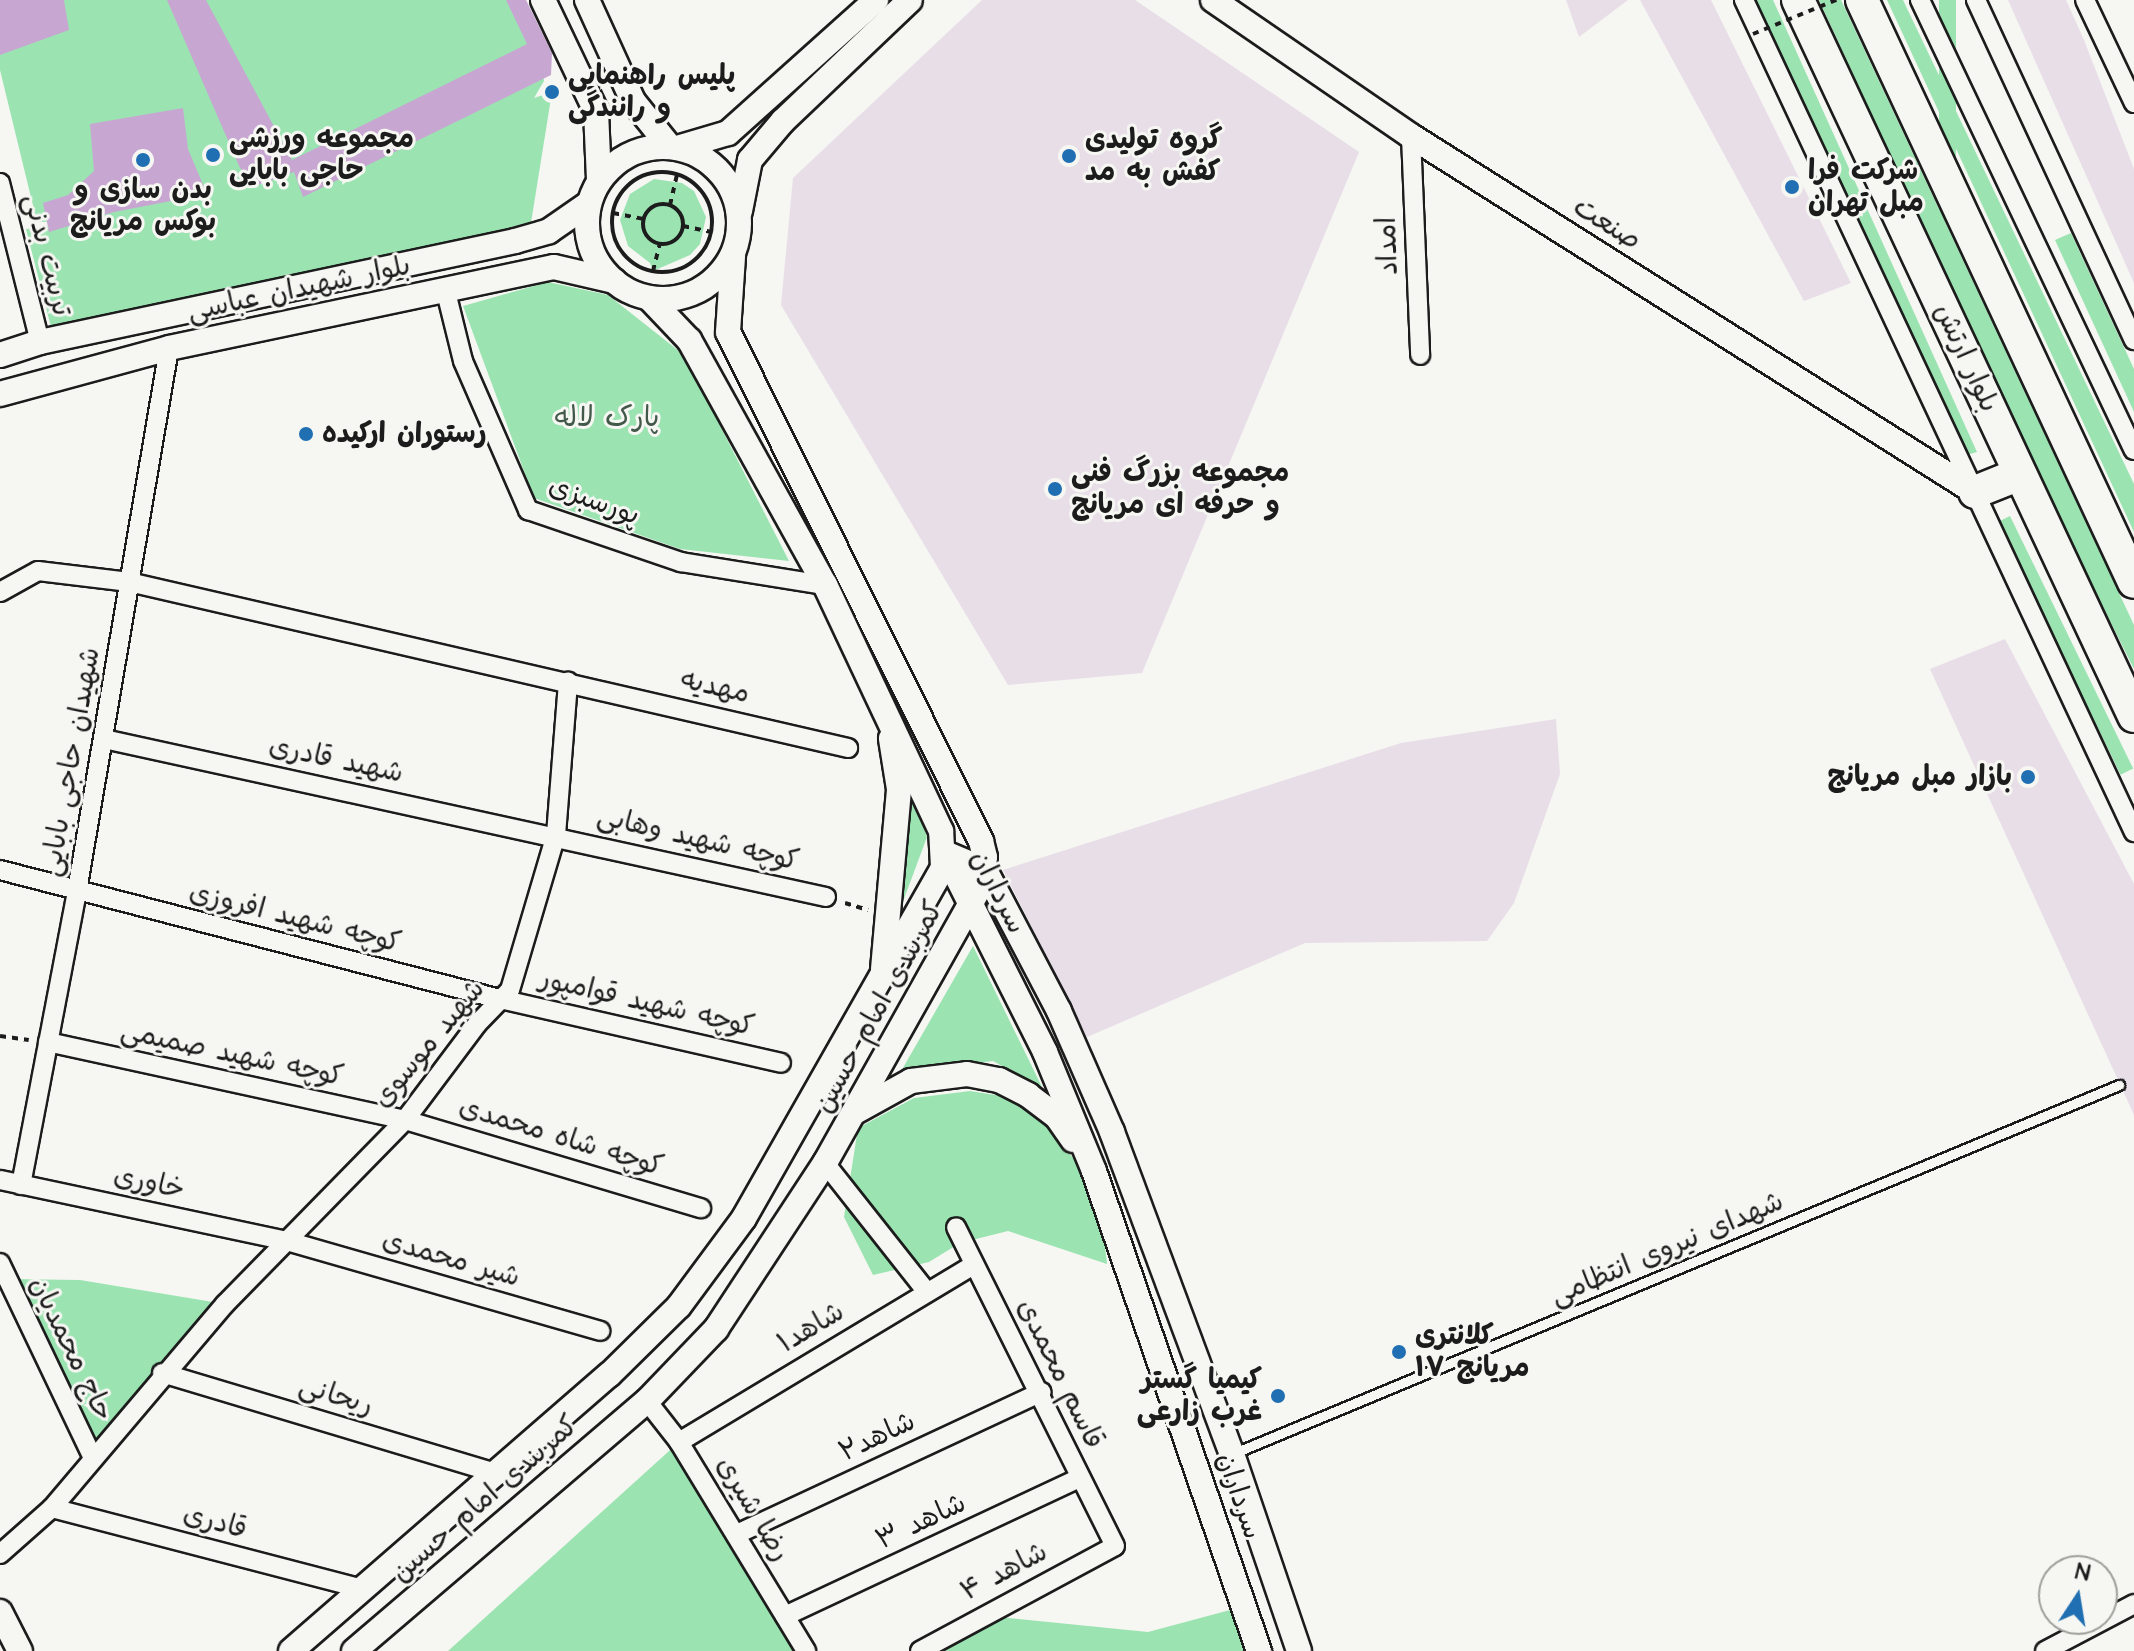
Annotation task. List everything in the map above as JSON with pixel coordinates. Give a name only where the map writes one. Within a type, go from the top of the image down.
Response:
[{"type":"highway","name":"بلوار ارتش","points":[[1798,0],[2134,716]]},
{"type":"highway","name":"بلوار ارتش","points":[[1862,0],[2134,582]]},
{"type":"highway","points":[[1975,492],[2020,474]]},
{"type":"main road","points":[[543,0],[596,111],[599,181]]},
{"type":"main road","points":[[587,0],[633,101],[673,148],[712,163],[729,182],[739,217]]},
{"type":"main road","points":[[614,281],[593,254],[586,230],[588,204],[599,181],[638,150],[673,148],[728,133],[876,0]]},
{"type":"main road","points":[[910,0],[783,121],[750,160],[733,256],[728,332],[976,830],[985,870]]},
{"type":"main road","name":"صنعت","points":[[1213,0],[1411,136],[1975,492]]},
{"type":"main road","name":"بلوار شهیدان عباسی","points":[[0,355],[40,342],[515,241],[549,231],[588,204]]},
{"type":"main road","points":[[650,299],[675,299],[699,291],[719,276],[733,256]]},
{"type":"main road","name":"بلوار شهیدان عباسی","points":[[0,394],[169,348],[554,267],[614,281],[650,299]]},
{"type":"main road","points":[[650,299],[689,340],[825,585],[941,831],[945,853]]},
{"type":"main road","points":[[40,342],[50,378]]},
{"type":"main road","points":[[881,983],[899,789],[886,709]]},
{"type":"main road","name":"سرداران","points":[[945,853],[985,870],[1059,1011],[1112,1132],[1232,1454],[1299,1651]]},
{"type":"main road","name":"سرداران","points":[[945,853],[1045,1052],[1094,1171],[1259,1651]]},
{"type":"main road","name":"کمربندی امام حسین","points":[[291,1651],[493,1472],[609,1375],[679,1306],[744,1218],[937,882],[945,853]]},
{"type":"main road","name":"کمربندی امام حسین","points":[[354,1651],[647,1401],[689,1359],[751,1281],[825,1163],[971,905],[985,870]]},
{"type":"main road","points":[[855,1112],[911,1081],[936,1075],[999,1080],[1057,1117],[1094,1171]]},
{"type":"main road","points":[[1,1617],[20,1651]]},
{"type":"street","points":[[1744,0],[2134,832]]},
{"type":"street","points":[[1920,0],[2134,450]]},
{"type":"street","points":[[1976,0],[2134,340]]},
{"type":"street","points":[[2085,0],[2134,103]]},
{"type":"street","name":"امداد","points":[[1411,136],[1420,355]]},
{"type":"street","name":"تربیت بدنی","points":[[0,183],[40,342]]},
{"type":"street","name":"پورسبزی","points":[[445,288],[463,361],[528,510],[681,562],[825,585]]},
{"type":"street","name":"شهیدان حاجی بابایی","points":[[21,1185],[104,739],[169,348]]},
{"type":"street","points":[[0,592],[38,571],[129,582],[568,681]]},
{"type":"street","name":"مهدیه","points":[[568,681],[848,748]]},
{"type":"street","name":"شهید موسوی","points":[[0,1554],[52,1508],[162,1373],[405,1120],[510,990],[556,835],[568,681]]},
{"type":"street","name":"شهید قادری","points":[[104,739],[556,835]]},
{"type":"street","name":"کوچه شهید وهابی","points":[[556,835],[826,897]]},
{"type":"street","name":"کوچه شهید افروزی","points":[[0,870],[500,999]]},
{"type":"street","name":"کوچه شهید قوامپور","points":[[500,999],[781,1063]]},
{"type":"street","name":"کوچه شهید صمیمی","points":[[48,1042],[405,1120]]},
{"type":"street","name":"کوچه شاه محمدی","points":[[405,1120],[701,1208]]},
{"type":"street","points":[[825,1163],[926,1291]]},
{"type":"street","name":"خاوری","points":[[0,1180],[287,1241]]},
{"type":"street","name":"قاسم محمدی","points":[[956,1227],[1041,1392],[1115,1546]]},
{"type":"street","name":"شیر محمدی","points":[[287,1241],[600,1331]]},
{"type":"street","name":"حاج محمدیان","points":[[0,1263],[93,1458]]},
{"type":"street","name":"شاهد۱","points":[[679,1442],[926,1291],[974,1265]]},
{"type":"street","name":"ریحانی","points":[[162,1373],[493,1472]]},
{"type":"street","name":"شاهد۲","points":[[737,1534],[1041,1392]]},
{"type":"street","name":"رضا شیری","points":[[647,1401],[679,1442],[806,1651]]},
{"type":"street","name":"شاهد ۳","points":[[785,1616],[1080,1478]]},
{"type":"street","name":"قادری","points":[[52,1508],[363,1589]]},
{"type":"street","name":"شاهد ۴","points":[[920,1651],[1115,1546]]},
{"type":"street","points":[[2045,1651],[2134,1604]]},
{"type":"lane","name":"شهدای نیروی انتظامی","points":[[1232,1454],[2119,1085]]},
{"type":"path","points":[[1753,34],[1836,0]]},
{"type":"path","points":[[652,174],[677,174],[703,193],[711,208],[711,232],[701,255],[688,265],[653,271],[627,258],[618,245],[613,213],[629,184],[652,174]]},
{"type":"path","points":[[670,205],[677,174]]},
{"type":"path","points":[[670,205],[682,216],[683,226],[675,240],[660,243],[647,235],[644,219],[654,206],[670,205]]},
{"type":"path","points":[[613,213],[644,219]]},
{"type":"path","points":[[683,226],[711,232]]},
{"type":"path","points":[[653,271],[660,243]]},
{"type":"path","points":[[826,897],[889,916]]},
{"type":"path","points":[[0,1036],[48,1042]]},
{"type":"shaded area","name":"مجموعه بزرگ فنی و حرفه ای مریانج","points":[[982,0],[1135,0],[1359,152],[1142,673],[1008,685],[781,305],[793,178]]},
{"type":"shaded area","points":[[1566,0],[1628,0],[1579,37]]},
{"type":"shaded area","points":[[1640,0],[1711,0],[1851,283],[1804,301]]},
{"type":"shaded area","points":[[2008,0],[2066,0],[2084,40],[2134,169],[2134,283]]},
{"type":"shaded area","name":"بازار مبل مریانج","points":[[2005,639],[2134,884],[2134,1115],[1930,669]]},
{"type":"shaded area","points":[[1556,719],[1560,774],[1514,903],[1487,941],[1305,943],[1087,1037],[1003,870],[1401,743]]},
{"type":"green space","name":"مجموعه ورزشی حاجی بابایی","points":[[0,0],[515,0],[540,52],[544,81],[534,98],[552,92],[530,229],[51,327],[26,229],[85,221],[37,222],[0,70]]},
{"type":"green space","points":[[1752,0],[1773,0],[1977,452],[1963,456]]},
{"type":"green space","points":[[1819,0],[1841,0],[2134,625],[2134,669],[2039,479]]},
{"type":"green space","points":[[1887,0],[1903,0],[2134,484],[2134,532]]},
{"type":"green space","points":[[1939,0],[1956,0],[1956,222],[1939,222]]},
{"type":"green space","points":[[654,179],[682,183],[694,191],[706,217],[700,244],[690,255],[653,271],[650,263],[628,246],[620,220],[630,194]]},
{"type":"green space","points":[[2071,233],[2134,369],[2134,412],[2055,240]]},
{"type":"green space","name":"پارک لاله","points":[[548,282],[608,295],[684,355],[789,561],[680,549],[534,498],[463,306]]},
{"type":"green space","points":[[2010,516],[2133,769],[2121,775],[1997,522]]},
{"type":"green space","points":[[907,782],[927,837],[898,915]]},
{"type":"green space","points":[[973,946],[1043,1089],[993,1061],[900,1073]]},
{"type":"green space","points":[[970,1091],[1008,1097],[1046,1125],[1098,1188],[1107,1264],[1008,1231],[960,1243],[929,1262],[873,1275],[844,1217],[858,1128],[914,1098]]},
{"type":"green space","points":[[7,1279],[80,1280],[225,1304],[93,1458]]},
{"type":"green space","points":[[679,1442],[806,1651],[448,1651]]},
{"type":"green space","points":[[1245,1606],[1259,1651],[920,1651],[979,1615],[1148,1632]]},
{"type":"building","points":[[0,0],[64,0],[69,30],[0,55]]},
{"type":"building","points":[[167,0],[206,0],[292,160],[527,44],[506,0],[526,0],[552,53],[551,75],[303,197],[294,172],[258,185],[240,168]]},
{"type":"building","name":"بدن سازی و بوکس مریانج","points":[[183,108],[188,149],[207,194],[114,212],[49,232],[43,203],[68,195],[94,171],[90,124]]},
{"type":"place","name":"پلیس راهنمایی و رانندگی","points":[[552,92]]},
{"type":"place","name":"مجموعه ورزشی حاجی بابایی","points":[[213,155]]},
{"type":"place","name":"گروه تولیدی کفش به مد","points":[[1069,156]]},
{"type":"place","name":"بدن سازی و بوکس مریانج","points":[[143,160]]},
{"type":"place","name":"شرکت فرا مبل تهران","points":[[1792,187]]},
{"type":"place","name":"رستوران ارکیده","points":[[306,434]]},
{"type":"place","name":"مجموعه بزرگ فنی و حرفه ای مریانج","points":[[1055,489]]},
{"type":"place","name":"بازار مبل مریانج","points":[[2028,777]]},
{"type":"place","name":"کلانتری ۱۷ مریانج","points":[[1399,1352]]},
{"type":"place","name":"کیمیا گستر غرب زارعی","points":[[1278,1396]]}]
